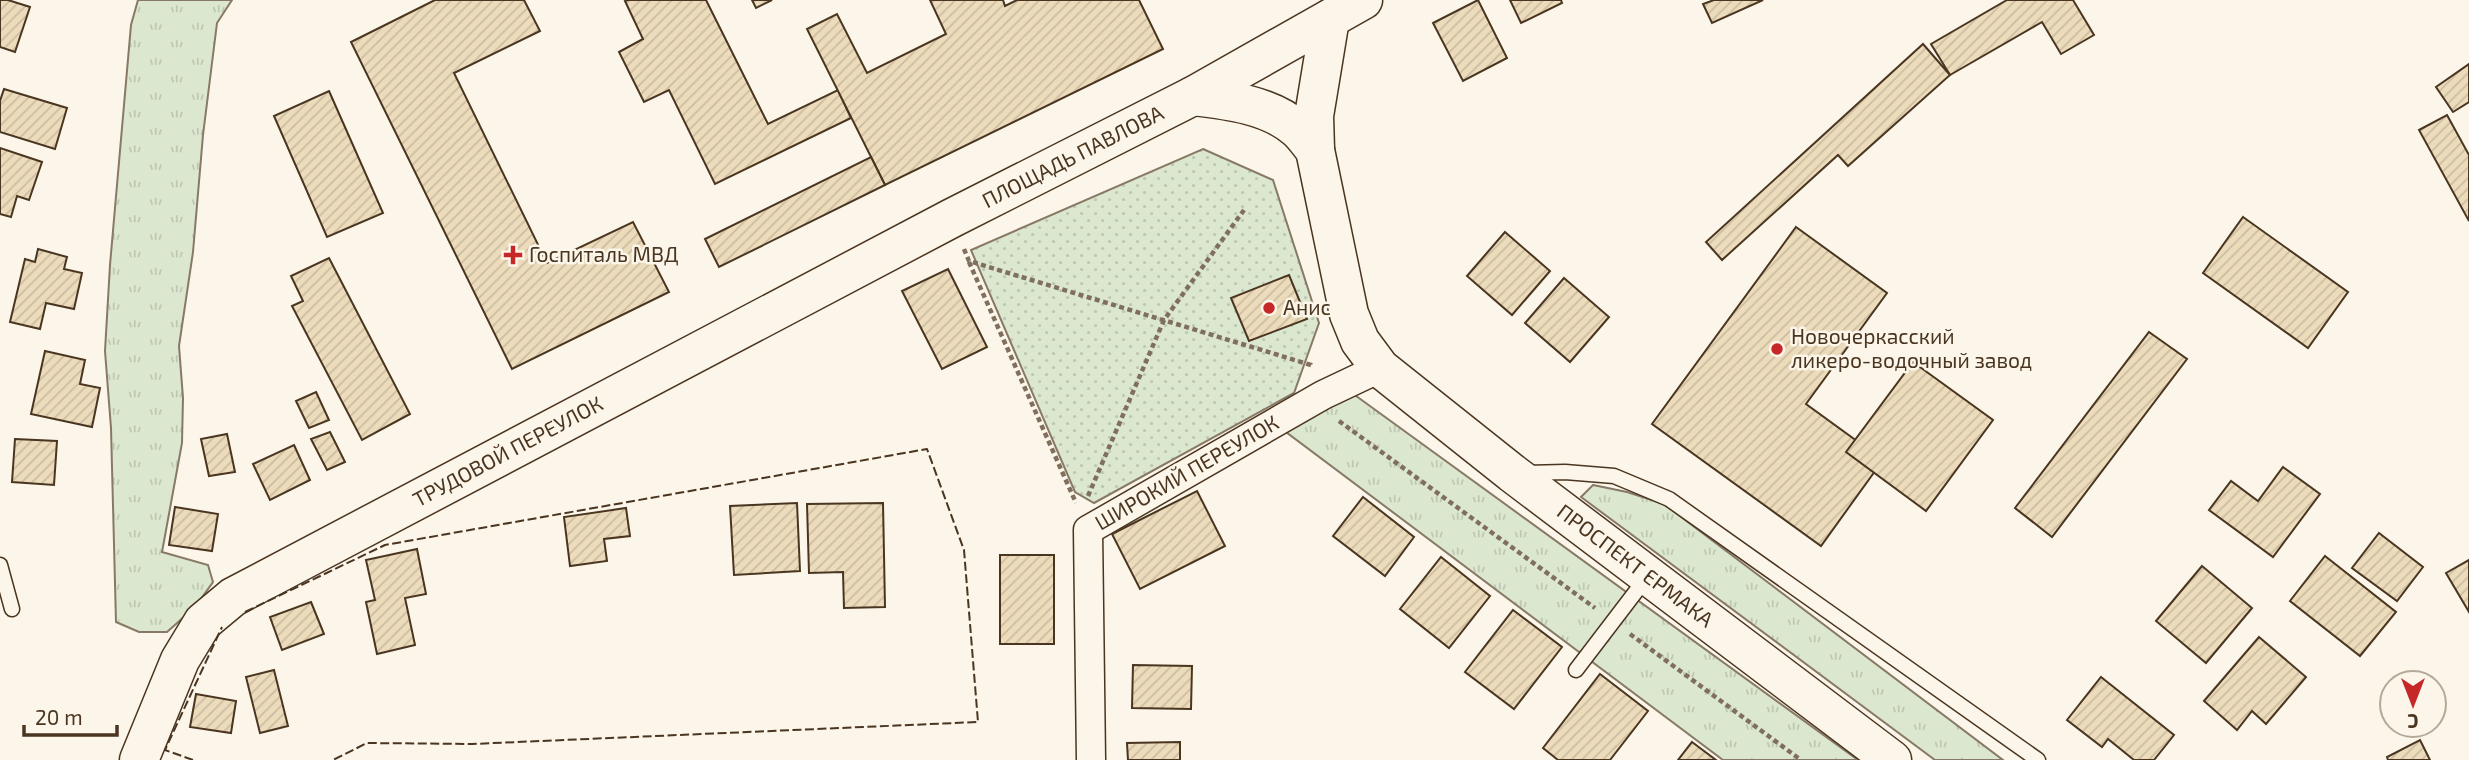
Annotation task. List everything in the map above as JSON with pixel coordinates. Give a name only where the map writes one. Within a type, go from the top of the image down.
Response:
[{"type":"street","name":"ПЛОЩАДЬ ПАВЛОВА","points":[[952,218],[1193,96],[1344,7]]},
{"type":"street","name":"ПЛОЩАДЬ ПАВЛОВА","points":[[1344,7],[1314,116],[1315,150],[1349,313],[1360,341],[1380,368]]},
{"type":"street","points":[[1193,96],[1230,101],[1272,113],[1297,128],[1315,150]]},
{"type":"street","name":"ТРУДОВОЙ ПЕРЕУЛОК","points":[[139,760],[180,660],[203,622],[233,597],[952,218]]},
{"type":"street","name":"ШИРОКИЙ ПЕРЕУЛОК","points":[[1091,760],[1084,522],[1323,395],[1380,368]]},
{"type":"street","name":"ПРОСПЕКТ ЕРМАКА","points":[[1380,368],[1511,473],[1892,760]]},
{"type":"lane","points":[[1511,473],[1565,472],[1614,476],[1669,499],[2038,760]]},
{"type":"lane","points":[[0,565],[12,609]]},
{"type":"lane","points":[[1576,670],[1648,576]]},
{"type":"path","points":[[1084,522],[1164,320],[1244,210]]},
{"type":"path","points":[[952,218],[968,261],[1084,522]]},
{"type":"path","points":[[968,261],[1311,365],[1331,414],[1801,760]]},
{"type":"green space","points":[[138,0],[232,0],[217,23],[203,135],[193,252],[179,346],[183,398],[182,443],[162,552],[208,565],[213,582],[195,607],[167,632],[139,632],[116,622],[111,428],[105,351],[131,25]]},
{"type":"green space","points":[[1203,149],[1273,180],[1319,323],[1294,393],[1094,503],[1075,492],[971,250]]},
{"type":"green space","points":[[1352,393],[1858,760],[1723,760],[1286,432]]},
{"type":"green space","points":[[1593,485],[1664,504],[2003,760],[1935,760],[1581,497]]},
{"type":"building","points":[[0,0],[30,7],[15,52],[0,47]]},
{"type":"building","points":[[435,0],[524,0],[540,31],[454,73],[547,263],[633,222],[669,292],[512,369],[351,42]]},
{"type":"building","points":[[706,0],[768,124],[838,90],[851,118],[715,184],[669,90],[644,102],[619,52],[643,39],[625,1]]},
{"type":"building","points":[[752,0],[772,0],[756,8]]},
{"type":"building","points":[[930,0],[1003,0],[1005,6],[1017,0],[1139,0],[1163,49],[885,185],[807,29],[837,14],[867,73],[946,34]]},
{"type":"building","points":[[1478,0],[1507,58],[1463,81],[1433,23]]},
{"type":"building","points":[[1510,0],[1561,0],[1562,3],[1521,23]]},
{"type":"building","points":[[1714,0],[1763,0],[1712,23],[1703,4]]},
{"type":"building","points":[[2007,0],[2073,0],[2094,35],[2061,54],[2042,22],[1950,75],[1931,44]]},
{"type":"building","points":[[1923,44],[1950,75],[1848,166],[1838,155],[1722,260],[1706,242]]},
{"type":"building","points":[[2469,64],[2469,102],[2453,112],[2436,87]]},
{"type":"building","points":[[4,89],[67,108],[55,149],[0,132],[0,101]]},
{"type":"building","points":[[329,91],[383,213],[327,237],[274,116]]},
{"type":"building","points":[[2447,115],[2469,155],[2469,221],[2419,130]]},
{"type":"building","points":[[0,148],[42,162],[29,200],[17,196],[11,217],[0,214]]},
{"type":"building","points":[[871,157],[885,185],[719,267],[705,239]]},
{"type":"building","points":[[2243,217],[2348,292],[2308,348],[2203,273]]},
{"type":"building","name":"Новочеркасский ликеро-водочный завод","points":[[1796,227],[1887,293],[1806,404],[1883,460],[1821,546],[1652,424]]},
{"type":"building","points":[[1505,232],[1550,271],[1512,315],[1467,276]]},
{"type":"building","points":[[38,249],[67,257],[64,269],[82,273],[74,309],[46,303],[40,329],[10,322],[25,259],[35,262]]},
{"type":"building","points":[[329,258],[410,414],[362,440],[292,306],[303,301],[291,276]]},
{"type":"building","points":[[948,269],[987,347],[942,369],[902,291]]},
{"type":"building","name":"Анис","points":[[1289,275],[1307,319],[1249,341],[1231,298]]},
{"type":"building","points":[[1564,278],[1609,317],[1570,362],[1525,323]]},
{"type":"building","points":[[2149,332],[2187,359],[2052,537],[2015,508]]},
{"type":"building","points":[[45,351],[85,360],[80,384],[100,388],[92,427],[31,414]]},
{"type":"building","points":[[1913,362],[1993,420],[1926,511],[1846,452]]},
{"type":"building","points":[[316,392],[329,420],[309,428],[296,401]]},
{"type":"building","points":[[330,432],[345,462],[327,470],[311,439]]},
{"type":"building","points":[[227,434],[235,472],[209,476],[201,439]]},
{"type":"building","points":[[15,439],[57,441],[54,485],[12,482]]},
{"type":"building","points":[[294,445],[310,480],[270,500],[253,464]]},
{"type":"building","points":[[2283,467],[2320,494],[2273,557],[2209,510],[2231,481],[2258,501]]},
{"type":"building","points":[[1197,491],[1225,546],[1140,589],[1112,534]]},
{"type":"building","points":[[1363,497],[1414,537],[1385,576],[1333,536]]},
{"type":"building","points":[[797,503],[800,571],[734,575],[730,506]]},
{"type":"building","points":[[883,503],[885,607],[844,608],[843,572],[809,573],[807,504]]},
{"type":"building","points":[[175,507],[218,514],[212,551],[169,545]]},
{"type":"building","points":[[626,508],[630,536],[604,539],[607,561],[570,566],[564,517]]},
{"type":"building","points":[[2379,533],[2423,567],[2397,601],[2352,568]]},
{"type":"building","points":[[417,549],[426,594],[405,598],[415,645],[377,654],[366,602],[375,600],[366,560]]},
{"type":"building","points":[[1000,555],[1054,555],[1054,644],[1000,644]]},
{"type":"building","points":[[2325,556],[2396,612],[2360,656],[2290,601]]},
{"type":"building","points":[[1441,557],[1490,596],[1449,648],[1400,609]]},
{"type":"building","points":[[2469,560],[2469,612],[2446,573]]},
{"type":"building","points":[[2202,566],[2252,608],[2206,663],[2156,621]]},
{"type":"building","points":[[311,602],[324,634],[282,650],[270,617]]},
{"type":"building","points":[[1513,610],[1562,647],[1514,709],[1465,672]]},
{"type":"building","points":[[2259,637],[2306,677],[2266,724],[2252,711],[2237,730],[2204,701]]},
{"type":"building","points":[[1133,665],[1192,666],[1191,709],[1132,708]]},
{"type":"building","points":[[274,670],[288,726],[260,733],[246,677]]},
{"type":"building","points":[[1600,674],[1648,711],[1610,760],[1558,760],[1543,748]]},
{"type":"building","points":[[2101,677],[2174,735],[2154,760],[2134,760],[2108,739],[2102,747],[2067,720]]},
{"type":"building","points":[[196,694],[236,701],[231,733],[190,727]]},
{"type":"building","points":[[2420,740],[2430,760],[2388,760],[2387,757]]},
{"type":"building","points":[[1180,742],[1180,760],[1128,760],[1127,743]]},
{"type":"building","points":[[1692,742],[1716,760],[1678,760]]},
{"type":"fence","points":[[245,612],[385,545],[927,449],[964,550],[978,722],[472,744],[367,743],[333,760]]},
{"type":"fence","points":[[193,760],[165,750],[222,627]]},
{"type":"place","name":"Госпиталь МВД","points":[[513,255]]},
{"type":"place","name":"Анис","points":[[1269,308]]},
{"type":"place","name":"Новочеркасский ликеро-водочный завод","points":[[1777,349]]}]
